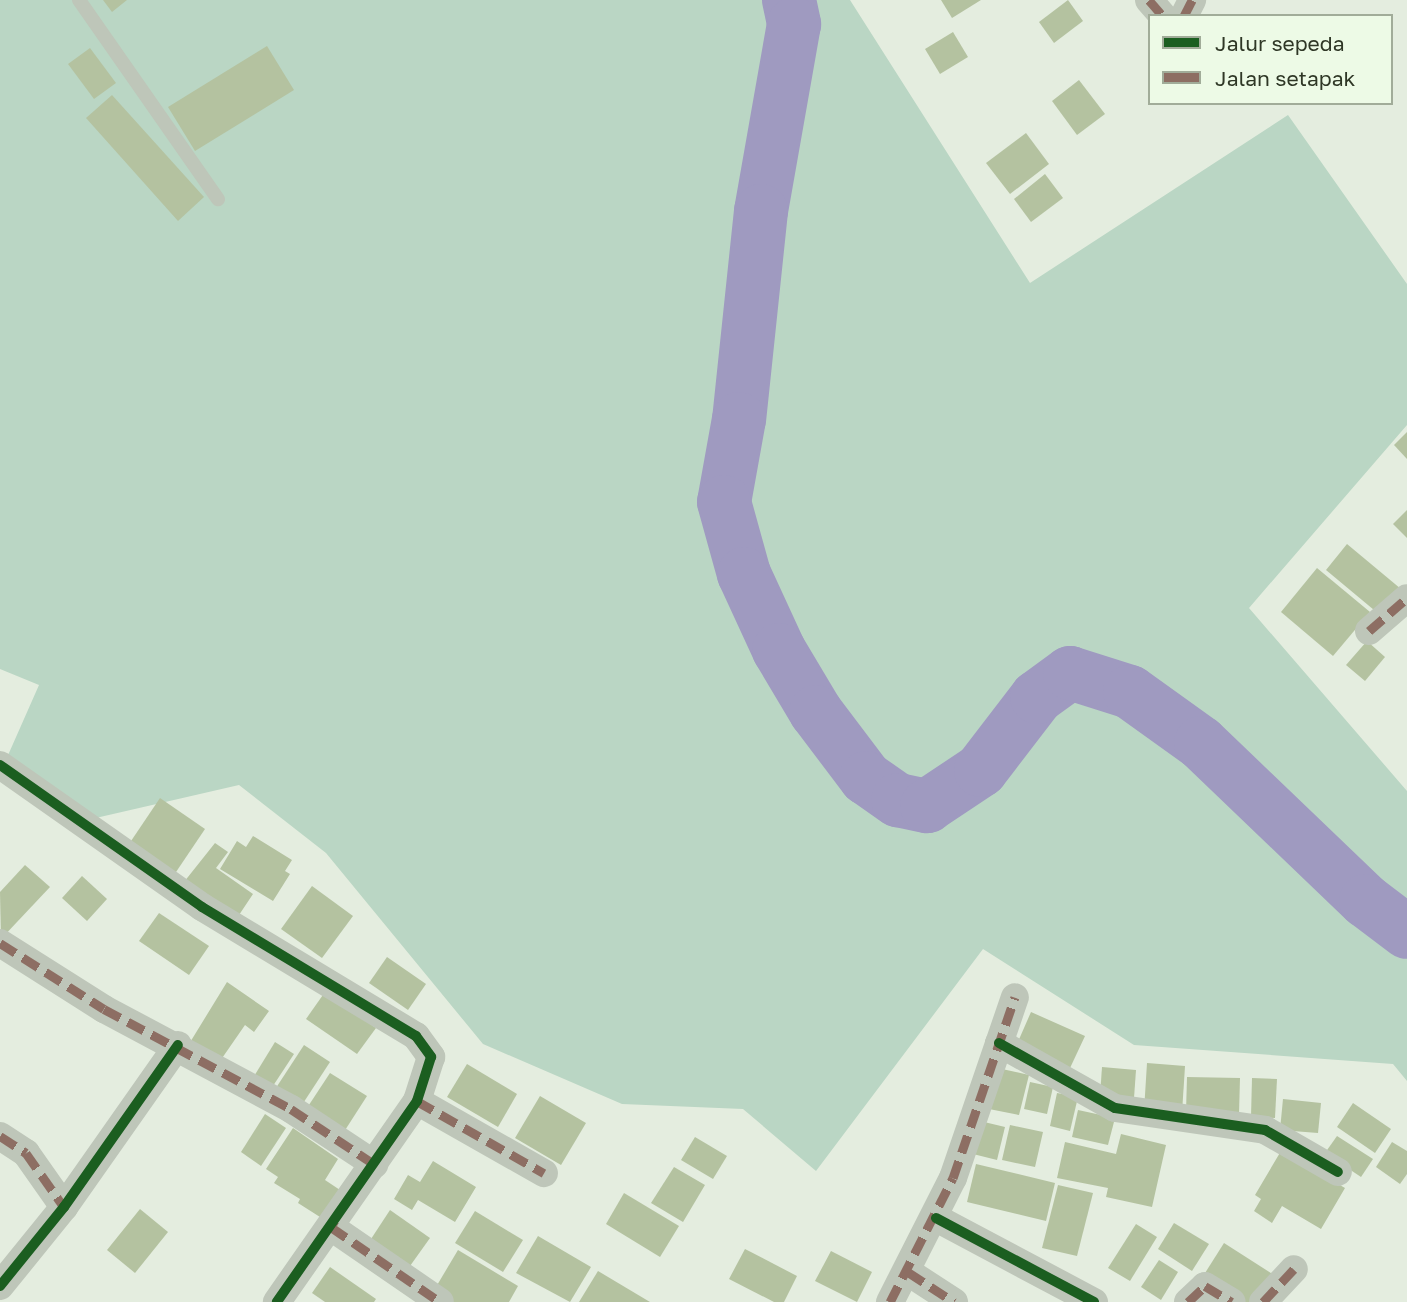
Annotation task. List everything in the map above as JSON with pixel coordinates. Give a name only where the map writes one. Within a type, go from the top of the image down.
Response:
[{"type":"street","points":[[1149,0],[1161,14]]},
{"type":"street","points":[[1369,631],[1407,597]]},
{"type":"street","points":[[0,765],[202,907],[416,1036],[432,1057],[417,1101],[278,1302]]},
{"type":"street","points":[[0,943],[104,1009],[178,1045],[291,1109],[374,1164]]},
{"type":"street","points":[[890,1302],[936,1218],[1015,997]]},
{"type":"street","points":[[999,1043],[1115,1108],[1265,1130],[1338,1172]]},
{"type":"street","points":[[0,1286],[64,1207],[178,1045]]},
{"type":"street","points":[[417,1101],[544,1173]]},
{"type":"street","points":[[0,1136],[26,1153],[64,1207]]},
{"type":"street","points":[[936,1218],[1094,1302]]},
{"type":"street","points":[[331,1227],[440,1302]]},
{"type":"street","points":[[1263,1302],[1294,1269]]},
{"type":"street","points":[[908,1272],[954,1302]]},
{"type":"street","points":[[1188,1302],[1205,1286],[1232,1302]]},
{"type":"lane","points":[[79,0],[218,199]]},
{"type":"green space","points":[[0,0],[850,0],[1030,283],[1288,115],[1407,284],[1407,425],[1249,608],[1407,791],[1407,1081],[1393,1064],[1134,1045],[983,949],[816,1171],[743,1109],[622,1104],[483,1044],[326,853],[239,785],[87,820],[5,762],[39,685],[0,669]]},
{"type":"building","points":[[103,0],[127,0],[112,12]]},
{"type":"building","points":[[941,0],[981,0],[952,18]]},
{"type":"building","points":[[1068,0],[1083,21],[1054,43],[1039,22]]},
{"type":"building","points":[[953,32],[968,57],[940,74],[925,49]]},
{"type":"building","points":[[267,46],[294,90],[195,151],[168,107]]},
{"type":"building","points":[[90,48],[116,83],[94,99],[68,64]]},
{"type":"building","points":[[1079,80],[1105,114],[1077,135],[1052,101]]},
{"type":"building","points":[[112,95],[204,197],[178,221],[86,118]]},
{"type":"building","points":[[1026,133],[1049,164],[1010,194],[986,163]]},
{"type":"building","points":[[1045,174],[1063,198],[1031,222],[1014,199]]},
{"type":"building","points":[[1407,432],[1407,459],[1394,445]]},
{"type":"building","points":[[1407,510],[1407,538],[1393,524]]},
{"type":"building","points":[[1347,544],[1401,589],[1380,615],[1326,570]]},
{"type":"building","points":[[1317,568],[1370,612],[1333,656],[1281,612]]},
{"type":"building","points":[[1367,641],[1385,657],[1365,681],[1346,665]]},
{"type":"building","points":[[160,798],[205,829],[174,875],[129,844]]},
{"type":"building","points":[[253,836],[292,860],[285,871],[290,874],[273,901],[220,869],[237,841],[246,847]]},
{"type":"building","points":[[215,843],[228,852],[216,868],[253,894],[233,924],[180,887]]},
{"type":"building","points":[[25,865],[50,887],[1,939],[0,892]]},
{"type":"building","points":[[82,876],[107,899],[87,921],[62,898]]},
{"type":"building","points":[[312,886],[353,916],[322,958],[281,929]]},
{"type":"building","points":[[159,913],[209,946],[189,975],[139,941]]},
{"type":"building","points":[[387,957],[426,984],[408,1010],[369,983]]},
{"type":"building","points":[[227,982],[269,1011],[254,1032],[245,1025],[218,1064],[189,1044]]},
{"type":"building","points":[[325,992],[376,1028],[357,1054],[306,1019]]},
{"type":"building","points":[[1031,1012],[1085,1036],[1070,1068],[1017,1044]]},
{"type":"building","points":[[275,1042],[294,1054],[269,1092],[251,1081]]},
{"type":"building","points":[[304,1045],[330,1062],[298,1111],[272,1094]]},
{"type":"building","points":[[1147,1063],[1185,1066],[1182,1113],[1144,1111]]},
{"type":"building","points":[[467,1064],[517,1094],[498,1127],[447,1097]]},
{"type":"building","points":[[993,1067],[1029,1075],[1019,1115],[984,1108]]},
{"type":"building","points":[[1102,1067],[1136,1070],[1134,1098],[1100,1096]]},
{"type":"building","points":[[330,1073],[367,1096],[340,1138],[303,1114]]},
{"type":"building","points":[[1187,1077],[1240,1078],[1239,1114],[1186,1112]]},
{"type":"building","points":[[1252,1078],[1277,1079],[1275,1118],[1251,1117]]},
{"type":"building","points":[[1030,1082],[1053,1087],[1047,1114],[1024,1109]]},
{"type":"building","points":[[1057,1093],[1078,1097],[1070,1131],[1050,1126]]},
{"type":"building","points":[[540,1096],[586,1123],[561,1165],[515,1138]]},
{"type":"building","points":[[1283,1099],[1321,1103],[1318,1133],[1280,1130]]},
{"type":"building","points":[[1353,1103],[1391,1129],[1375,1153],[1337,1127]]},
{"type":"building","points":[[1078,1110],[1115,1118],[1108,1145],[1072,1137]]},
{"type":"building","points":[[265,1114],[286,1128],[261,1166],[241,1152]]},
{"type":"building","points":[[980,1121],[1005,1127],[997,1160],[973,1154]]},
{"type":"building","points":[[1010,1125],[1043,1132],[1035,1167],[1002,1160]]},
{"type":"building","points":[[293,1128],[338,1159],[325,1180],[349,1196],[331,1224],[298,1203],[300,1199],[274,1183],[278,1177],[266,1169]]},
{"type":"building","points":[[1121,1134],[1166,1145],[1152,1207],[1106,1197],[1108,1188],[1057,1178],[1065,1142],[1116,1154]]},
{"type":"building","points":[[1337,1136],[1373,1159],[1361,1177],[1325,1153]]},
{"type":"building","points":[[695,1137],[727,1156],[713,1179],[681,1160]]},
{"type":"building","points":[[1392,1142],[1407,1151],[1407,1174],[1400,1184],[1376,1167]]},
{"type":"building","points":[[1281,1151],[1345,1188],[1321,1229],[1282,1206],[1272,1223],[1254,1211],[1261,1199],[1255,1195]]},
{"type":"building","points":[[433,1161],[476,1187],[455,1222],[418,1200],[412,1210],[394,1199],[408,1175],[420,1182]]},
{"type":"building","points":[[976,1164],[1055,1183],[1046,1221],[967,1202]]},
{"type":"building","points":[[674,1167],[705,1185],[683,1222],[651,1203]]},
{"type":"building","points":[[1058,1185],[1093,1193],[1077,1256],[1042,1248]]},
{"type":"building","points":[[624,1193],[679,1226],[660,1257],[606,1224]]},
{"type":"building","points":[[140,1209],[168,1232],[135,1273],[107,1250]]},
{"type":"building","points":[[390,1210],[430,1238],[410,1266],[371,1239]]},
{"type":"building","points":[[475,1211],[523,1240],[503,1272],[455,1243]]},
{"type":"building","points":[[1174,1223],[1209,1244],[1192,1271],[1158,1249]]},
{"type":"building","points":[[1136,1224],[1157,1237],[1130,1281],[1108,1268]]},
{"type":"building","points":[[538,1236],[591,1267],[570,1302],[516,1273]]},
{"type":"building","points":[[1224,1243],[1274,1275],[1257,1302],[1234,1302],[1200,1281]]},
{"type":"building","points":[[745,1249],[797,1276],[784,1302],[774,1302],[729,1279]]},
{"type":"building","points":[[458,1250],[518,1286],[509,1302],[450,1302],[433,1292]]},
{"type":"building","points":[[831,1251],[872,1272],[857,1302],[815,1281]]},
{"type":"building","points":[[1159,1260],[1178,1272],[1161,1300],[1141,1287]]},
{"type":"building","points":[[330,1267],[376,1299],[374,1302],[325,1302],[312,1293]]},
{"type":"building","points":[[598,1271],[650,1302],[579,1302]]},
{"type":"waterway","points":[[789,0],[794,24],[761,211],[739,419],[724,502],[744,574],[779,650],[816,712],[866,778],[898,800],[927,806],[981,770],[1037,697],[1070,673],[1130,692],[1201,743],[1366,901],[1407,932]]},
{"type":"marked path","points":[[1149,0],[1161,14]]},
{"type":"marked path","points":[[1185,14],[1192,0]]},
{"type":"marked path","points":[[1369,631],[1407,598]]},
{"type":"marked path","points":[[0,943],[104,1009],[291,1109],[374,1164]]},
{"type":"marked path","points":[[890,1302],[953,1178],[1015,997]]},
{"type":"marked path","points":[[417,1101],[544,1173]]},
{"type":"marked path","points":[[0,1136],[26,1153],[64,1207]]},
{"type":"marked path","points":[[335,1220],[331,1227],[440,1302]]},
{"type":"marked path","points":[[1263,1302],[1294,1269]]},
{"type":"marked path","points":[[908,1272],[954,1302]]},
{"type":"marked path","points":[[1188,1302],[1205,1286],[1232,1302]]},
{"type":"cycle path","points":[[0,765],[202,907],[416,1036],[431,1057],[417,1101],[277,1302]]},
{"type":"cycle path","points":[[999,1043],[1115,1108],[1265,1130],[1338,1172]]},
{"type":"cycle path","points":[[0,1286],[64,1207],[178,1045]]},
{"type":"cycle path","points":[[936,1218],[1094,1302]]}]
